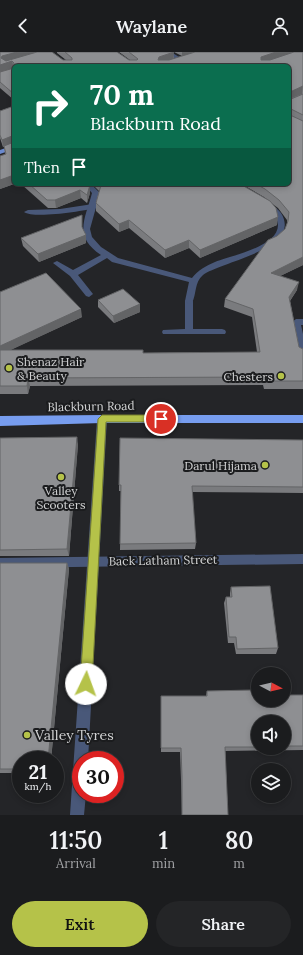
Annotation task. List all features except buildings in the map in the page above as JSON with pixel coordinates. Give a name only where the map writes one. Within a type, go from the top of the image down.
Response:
[{"type":"highway","name":"Blackburn Road","points":[[0,421],[102,419],[303,419]]},
{"type":"main road","points":[[0,152],[12,148]]},
{"type":"street","points":[[168,52],[181,60]]},
{"type":"street","points":[[175,62],[188,58]]},
{"type":"street","points":[[89,186],[96,194],[86,230],[88,238],[106,255],[115,260],[194,281]]},
{"type":"street","points":[[189,332],[189,301],[194,281],[207,269],[267,245],[276,239],[280,232],[282,225],[277,212],[258,199]]},
{"type":"street","points":[[28,212],[45,213],[71,211],[93,206]]},
{"type":"street","points":[[73,274],[106,255]]},
{"type":"street","points":[[57,263],[73,274],[89,294]]},
{"type":"street","points":[[299,322],[303,354]]},
{"type":"street","points":[[166,332],[222,332]]},
{"type":"street","points":[[82,751],[102,419]]},
{"type":"street","name":"Back Latham Street","points":[[0,563],[303,559]]},
{"type":"street","points":[[77,815],[78,803]]},
{"type":"place","name":"Shenaz Hair & Beauty","points":[[9,368]]},
{"type":"place","name":"Chesters","points":[[281,376]]},
{"type":"place","name":"Darul Hijama","points":[[265,465]]},
{"type":"place","name":"Valley Scooters","points":[[61,477]]},
{"type":"place","name":"Valley Tyres","points":[[27,735]]},
{"type":"route","points":[[86,684],[102,419],[161,419]]}]
